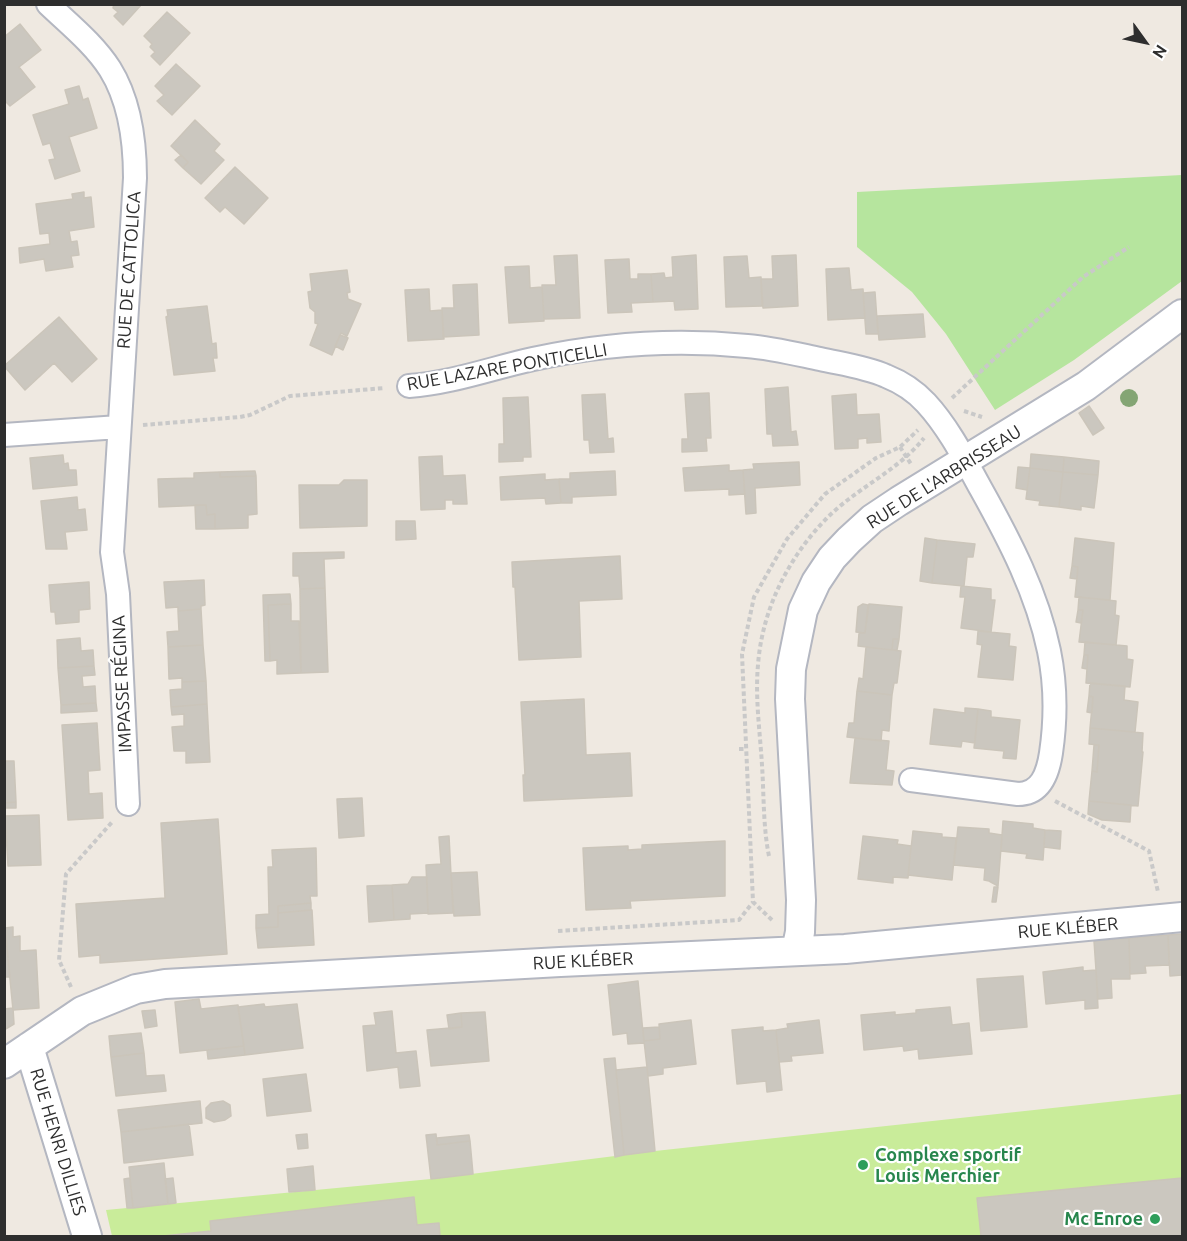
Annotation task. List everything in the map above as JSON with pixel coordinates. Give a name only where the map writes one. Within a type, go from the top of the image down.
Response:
[{"type":"street","name":"RUE DE CATTOLICA","points":[[48,4],[87,41],[110,69],[122,97],[132,131],[135,178],[112,564]]},
{"type":"street","name":"RUE DE L'ARBRISSEAU","points":[[796,951],[800,932],[801,900],[790,699],[794,650],[803,610],[816,582],[832,558],[872,519],[1086,386],[1182,314]]},
{"type":"street","name":"RUE LAZARE PONTICELLI","points":[[409,386],[471,376],[534,359],[581,351],[653,345],[717,344],[750,346],[851,366],[901,383],[926,403],[965,460],[1025,575],[1040,614],[1049,650],[1054,692],[1053,735],[1047,771],[1035,790]]},
{"type":"street","points":[[4,435],[119,427]]},
{"type":"street","name":"IMPASSE RÉGINA","points":[[112,564],[118,594],[128,804]]},
{"type":"street","points":[[911,780],[1018,794],[1035,790]]},
{"type":"street","name":"RUE KLÉBER","points":[[4,1064],[82,1011],[136,989],[165,984],[796,951],[898,944],[1173,918]]},
{"type":"street","name":"RUE HENRI DILLIES","points":[[29,1047],[87,1236]]},
{"type":"path","name":"RUE LAZARE PONTICELLI","points":[[119,427],[240,417],[250,415],[290,396],[409,386]]},
{"type":"path","points":[[739,749],[745,748]]},
{"type":"path","points":[[1035,790],[1149,851],[1173,918]]},
{"type":"path","points":[[82,1011],[59,960],[66,874],[128,804]]},
{"type":"path","points":[[558,931],[739,920],[753,902]]},
{"type":"green space","points":[[1182,175],[1182,281],[1074,360],[995,410],[946,334],[912,292],[857,247],[857,192]]},
{"type":"green space","name":"Complexe sportif Louis Merchier","points":[[1182,1094],[1182,1236],[112,1236],[106,1210],[431,1179],[655,1151]]},
{"type":"building","points":[[114,4],[142,4],[123,25],[114,16],[118,12],[113,8]]},
{"type":"building","points":[[167,12],[190,33],[160,65],[151,56],[155,52],[150,47],[152,44],[144,36]]},
{"type":"building","points":[[20,24],[41,50],[19,67],[35,87],[10,106],[4,100],[4,37]]},
{"type":"building","points":[[176,64],[200,86],[172,115],[157,101],[164,95],[155,86]]},
{"type":"building","points":[[79,86],[83,100],[88,98],[97,128],[69,137],[80,171],[55,179],[49,160],[55,159],[50,143],[43,145],[33,115],[69,104],[65,90]]},
{"type":"building","points":[[195,120],[220,144],[214,151],[224,160],[201,184],[183,168],[188,162],[171,146]]},
{"type":"building","points":[[181,155],[188,162],[183,168],[175,160]]},
{"type":"building","points":[[235,167],[268,198],[244,224],[225,207],[220,212],[205,198]]},
{"type":"building","points":[[84,192],[84,198],[91,197],[94,227],[69,231],[71,242],[77,241],[79,255],[71,256],[73,267],[46,271],[44,259],[20,263],[19,248],[50,244],[49,233],[40,234],[36,204],[73,199],[72,194]]},
{"type":"building","points":[[577,255],[580,318],[544,319],[542,285],[556,285],[554,256]]},
{"type":"building","points":[[696,255],[698,309],[675,310],[674,301],[653,302],[651,274],[664,273],[665,278],[673,277],[672,257]]},
{"type":"building","points":[[796,255],[798,306],[763,308],[761,279],[773,279],[772,256]]},
{"type":"building","points":[[747,256],[749,278],[761,277],[762,306],[726,307],[724,257]]},
{"type":"building","points":[[629,259],[630,279],[638,279],[638,274],[651,274],[653,302],[631,303],[632,312],[608,313],[605,260]]},
{"type":"building","points":[[529,266],[530,288],[542,287],[544,321],[509,323],[505,267]]},
{"type":"building","points":[[849,268],[851,290],[863,289],[865,318],[828,320],[826,269]]},
{"type":"building","points":[[347,270],[350,292],[347,293],[348,299],[361,304],[347,336],[341,333],[332,355],[310,345],[318,324],[315,323],[315,312],[310,308],[308,292],[312,291],[310,274]]},
{"type":"building","points":[[477,284],[479,335],[443,337],[442,308],[454,308],[453,285]]},
{"type":"building","points":[[429,289],[430,311],[442,310],[444,339],[408,341],[405,290]]},
{"type":"building","points":[[875,292],[878,334],[866,334],[863,293]]},
{"type":"building","points":[[207,306],[212,344],[216,343],[217,358],[213,358],[215,371],[174,375],[167,310]]},
{"type":"building","points":[[923,314],[925,337],[879,340],[877,316]]},
{"type":"building","points":[[59,317],[97,359],[72,382],[54,363],[25,390],[4,366]]},
{"type":"building","points":[[340,335],[348,338],[343,350],[335,346]]},
{"type":"building","points":[[788,387],[791,432],[796,431],[798,445],[773,446],[772,434],[767,434],[765,389]]},
{"type":"building","points":[[709,393],[711,438],[706,438],[707,451],[682,452],[682,439],[688,439],[685,394]]},
{"type":"building","points":[[605,394],[608,439],[613,438],[614,452],[590,453],[589,440],[584,440],[582,395]]},
{"type":"building","points":[[856,394],[857,415],[879,414],[881,442],[867,443],[867,438],[858,439],[858,448],[835,449],[832,396]]},
{"type":"building","points":[[528,397],[531,457],[523,457],[523,461],[499,462],[499,444],[504,444],[503,398]]},
{"type":"building","points":[[1089,406],[1104,428],[1093,435],[1079,413]]},
{"type":"building","points":[[1031,454],[1064,457],[1063,472],[1030,468]]},
{"type":"building","points":[[63,455],[64,464],[68,463],[69,470],[76,470],[77,485],[33,489],[30,458]]},
{"type":"building","points":[[442,456],[443,476],[465,475],[467,504],[453,504],[453,500],[445,500],[445,509],[421,510],[419,457]]},
{"type":"building","points":[[1064,457],[1099,461],[1098,475],[1063,472]]},
{"type":"building","points":[[799,462],[800,485],[755,488],[756,513],[746,514],[743,470],[754,469],[753,464]]},
{"type":"building","points":[[729,465],[729,471],[743,470],[745,494],[729,495],[729,489],[685,491],[683,468]]},
{"type":"building","points":[[1018,467],[1030,468],[1027,490],[1016,488]]},
{"type":"building","points":[[1030,468],[1063,472],[1059,507],[1039,505],[1040,501],[1026,499]]},
{"type":"building","points":[[255,471],[256,476],[220,477],[220,472]]},
{"type":"building","points":[[615,471],[616,495],[572,497],[572,503],[561,503],[559,479],[570,479],[570,473]]},
{"type":"building","points":[[220,472],[220,477],[256,476],[257,514],[248,515],[248,528],[215,529],[215,514],[207,515],[206,505],[159,507],[158,479],[194,478],[194,473]]},
{"type":"building","points":[[1063,472],[1098,475],[1094,508],[1081,506],[1081,510],[1059,507]]},
{"type":"building","points":[[545,474],[545,480],[559,479],[561,503],[546,504],[545,498],[501,500],[500,477]]},
{"type":"building","points":[[344,480],[367,480],[367,526],[300,528],[299,485],[339,485]]},
{"type":"building","points":[[77,497],[78,510],[85,509],[87,530],[65,532],[67,549],[46,549],[41,501]]},
{"type":"building","points":[[195,505],[206,505],[207,515],[215,514],[215,529],[196,529]]},
{"type":"building","points":[[396,521],[415,521],[416,539],[396,540]]},
{"type":"building","points":[[925,538],[937,540],[932,583],[920,581]]},
{"type":"building","points":[[1075,538],[1114,543],[1110,600],[1075,597],[1078,567],[1072,566]]},
{"type":"building","points":[[937,540],[975,544],[973,557],[967,557],[964,586],[932,583]]},
{"type":"building","points":[[344,552],[344,558],[324,559],[325,588],[300,589],[299,576],[293,576],[293,553]]},
{"type":"building","points":[[620,556],[622,599],[579,601],[581,657],[519,660],[512,562]]},
{"type":"building","points":[[1072,566],[1078,567],[1077,579],[1070,578]]},
{"type":"building","points":[[204,580],[205,605],[201,606],[201,609],[178,611],[178,607],[166,608],[164,582]]},
{"type":"building","points":[[89,582],[90,609],[79,610],[79,622],[56,624],[55,612],[51,612],[49,585]]},
{"type":"building","points":[[961,586],[991,589],[991,600],[995,600],[991,632],[961,628],[965,597],[960,597]]},
{"type":"building","points":[[325,588],[328,672],[301,673],[300,589]]},
{"type":"building","points":[[290,594],[291,604],[268,605],[270,661],[265,661],[263,595]]},
{"type":"building","points":[[1079,597],[1116,601],[1115,615],[1119,616],[1116,645],[1079,642],[1083,610],[1078,610]]},
{"type":"building","points":[[291,604],[291,621],[299,621],[301,673],[277,674],[277,660],[270,661],[268,605]]},
{"type":"building","points":[[863,604],[868,605],[865,633],[856,632],[858,607]]},
{"type":"building","points":[[869,604],[902,607],[899,639],[893,639],[892,650],[858,646],[859,633],[865,633]]},
{"type":"building","points":[[201,609],[203,645],[168,647],[167,632],[179,631],[178,611]]},
{"type":"building","points":[[1078,610],[1083,610],[1081,623],[1076,622]]},
{"type":"building","points":[[978,631],[1010,634],[1009,646],[1016,647],[1013,680],[978,677],[982,645],[977,644]]},
{"type":"building","points":[[80,638],[81,651],[93,650],[94,666],[58,668],[57,640]]},
{"type":"building","points":[[893,639],[899,639],[897,650],[892,650]]},
{"type":"building","points":[[1085,642],[1127,646],[1127,659],[1133,660],[1130,687],[1086,683],[1088,655],[1084,655]]},
{"type":"building","points":[[203,645],[206,681],[182,682],[182,678],[169,679],[168,647]]},
{"type":"building","points":[[866,647],[901,651],[897,683],[894,683],[892,695],[857,691],[859,678],[863,679]]},
{"type":"building","points":[[1084,655],[1088,655],[1087,669],[1082,668]]},
{"type":"building","points":[[94,666],[95,675],[82,676],[83,687],[95,686],[96,703],[61,705],[58,668]]},
{"type":"building","points":[[206,681],[207,704],[171,707],[170,690],[182,689],[182,682]]},
{"type":"building","points":[[1090,683],[1125,686],[1124,700],[1138,702],[1135,732],[1090,728],[1093,697],[1089,696]]},
{"type":"building","points":[[857,691],[892,695],[889,731],[882,730],[881,741],[847,737],[849,723],[854,723]]},
{"type":"building","points":[[1089,696],[1093,697],[1092,713],[1087,712]]},
{"type":"building","points":[[584,699],[586,755],[630,753],[632,796],[524,801],[521,702]]},
{"type":"building","points":[[96,703],[97,711],[61,713],[61,705]]},
{"type":"building","points":[[207,704],[210,762],[186,763],[186,751],[174,751],[172,727],[184,726],[184,714],[172,715],[171,707]]},
{"type":"building","points":[[965,708],[978,709],[975,743],[962,741],[961,747],[930,744],[934,709],[965,713]]},
{"type":"building","points":[[978,709],[991,711],[991,717],[1020,720],[1016,759],[1003,758],[1004,751],[974,748]]},
{"type":"building","points":[[97,723],[100,770],[88,771],[89,794],[102,793],[103,818],[68,820],[62,725]]},
{"type":"building","points":[[1090,728],[1143,733],[1138,806],[1089,801],[1092,771],[1097,772],[1099,745],[1089,744]]},
{"type":"building","points":[[855,738],[889,741],[886,770],[894,771],[892,785],[850,783]]},
{"type":"building","points":[[1094,745],[1099,745],[1097,772],[1092,771]]},
{"type":"building","points":[[4,761],[14,761],[16,802],[4,803]]},
{"type":"building","points":[[362,798],[364,836],[339,838],[337,799]]},
{"type":"building","points":[[1089,801],[1131,805],[1130,822],[1102,820],[1088,814]]},
{"type":"building","points":[[16,802],[16,808],[4,808],[4,803]]},
{"type":"building","points":[[39,815],[41,865],[8,866],[5,816]]},
{"type":"building","points":[[218,819],[227,954],[100,963],[100,955],[79,957],[76,904],[165,898],[161,823]]},
{"type":"building","points":[[1003,821],[1033,824],[1033,828],[1045,830],[1043,860],[1026,858],[1027,854],[1001,851]]},
{"type":"building","points":[[958,827],[989,829],[989,833],[1002,835],[998,886],[984,880],[985,868],[954,865]]},
{"type":"building","points":[[1045,830],[1061,831],[1060,849],[1044,847]]},
{"type":"building","points":[[913,831],[956,838],[952,880],[908,875]]},
{"type":"building","points":[[449,836],[453,913],[428,914],[426,865],[441,864],[439,837]]},
{"type":"building","points":[[863,836],[898,840],[897,844],[911,846],[908,878],[893,877],[893,883],[858,879]]},
{"type":"building","points":[[725,841],[725,896],[630,901],[631,908],[586,910],[583,848],[628,846],[628,850],[642,849],[642,845]]},
{"type":"building","points":[[316,848],[317,896],[310,896],[311,903],[278,906],[278,927],[256,928],[256,915],[269,914],[268,867],[273,867],[272,850]]},
{"type":"building","points":[[477,872],[480,915],[454,916],[451,873]]},
{"type":"building","points":[[412,877],[427,877],[428,913],[410,914],[410,919],[394,920],[392,885],[408,884]]},
{"type":"building","points":[[392,885],[394,920],[369,922],[367,886]]},
{"type":"building","points":[[994,887],[998,887],[996,902],[992,902]]},
{"type":"building","points":[[311,903],[311,910],[278,913],[278,906]]},
{"type":"building","points":[[312,910],[314,945],[258,948],[256,928],[278,927],[278,913]]},
{"type":"building","points":[[4,919],[10,977],[4,977]]},
{"type":"building","points":[[13,927],[13,937],[20,936],[20,951],[36,950],[39,1008],[13,1010],[5,928]]},
{"type":"building","points":[[1182,934],[1182,975],[1170,976],[1168,935]]},
{"type":"building","points":[[1168,935],[1169,965],[1145,966],[1146,973],[1130,974],[1129,938]]},
{"type":"building","points":[[1129,938],[1130,979],[1111,979],[1112,998],[1098,999],[1094,941]]},
{"type":"building","points":[[1083,967],[1083,971],[1096,970],[1098,1008],[1085,1009],[1085,1000],[1046,1004],[1043,972]]},
{"type":"building","points":[[1023,976],[1027,1027],[981,1031],[977,979]]},
{"type":"building","points":[[638,981],[644,1043],[628,1044],[627,1033],[613,1035],[608,985]]},
{"type":"building","points":[[199,999],[201,1009],[238,1005],[244,1046],[180,1053],[175,1002]]},
{"type":"building","points":[[264,1004],[265,1007],[297,1004],[303,1048],[245,1055],[238,1007]]},
{"type":"building","points":[[950,1007],[952,1025],[969,1023],[972,1054],[919,1059],[918,1049],[904,1051],[903,1046],[864,1050],[861,1015],[895,1012],[895,1015],[916,1013],[916,1010]]},
{"type":"building","points":[[13,1008],[14,1024],[4,1030],[4,1009]]},
{"type":"building","points":[[155,1010],[157,1026],[145,1028],[142,1011]]},
{"type":"building","points":[[392,1011],[396,1053],[416,1051],[420,1086],[400,1088],[398,1067],[367,1071],[363,1026],[376,1025],[374,1013]]},
{"type":"building","points":[[485,1012],[489,1061],[431,1066],[427,1030],[462,1027],[461,1013]]},
{"type":"building","points":[[461,1013],[462,1027],[449,1029],[447,1015]]},
{"type":"building","points":[[691,1020],[696,1064],[663,1068],[663,1074],[648,1076],[644,1041],[660,1039],[659,1024]]},
{"type":"building","points":[[819,1020],[823,1053],[791,1056],[792,1061],[779,1062],[776,1030],[788,1028],[787,1024]]},
{"type":"building","points":[[659,1027],[660,1039],[644,1041],[643,1028]]},
{"type":"building","points":[[763,1027],[763,1031],[776,1030],[782,1090],[767,1092],[766,1081],[737,1084],[732,1030]]},
{"type":"building","points":[[141,1033],[144,1053],[111,1057],[109,1036]]},
{"type":"building","points":[[244,1046],[245,1055],[208,1059],[207,1050]]},
{"type":"building","points":[[144,1053],[146,1076],[164,1075],[166,1091],[116,1096],[111,1057]]},
{"type":"building","points":[[615,1058],[624,1155],[615,1157],[604,1059]]},
{"type":"building","points":[[647,1067],[655,1151],[624,1155],[616,1070]]},
{"type":"building","points":[[306,1074],[311,1111],[267,1116],[263,1079]]},
{"type":"building","points":[[200,1101],[202,1123],[121,1132],[118,1110]]},
{"type":"building","points":[[223,1101],[230,1105],[231,1116],[214,1122],[206,1118],[206,1108],[211,1103]]},
{"type":"building","points":[[189,1124],[193,1155],[124,1163],[121,1132]]},
{"type":"building","points":[[307,1134],[308,1148],[298,1149],[296,1135]]},
{"type":"building","points":[[436,1134],[437,1145],[470,1141],[473,1174],[431,1179],[426,1135]]},
{"type":"building","points":[[469,1135],[470,1141],[437,1145],[437,1138]]},
{"type":"building","points":[[164,1163],[168,1204],[133,1208],[129,1167]]},
{"type":"building","points":[[313,1166],[315,1190],[289,1192],[287,1169]]},
{"type":"building","points":[[130,1178],[133,1208],[127,1208],[124,1179]]},
{"type":"building","points":[[173,1178],[176,1203],[168,1204],[165,1179]]},
{"type":"building","points":[[1182,1178],[1182,1236],[981,1236],[977,1198]]},
{"type":"building","points":[[414,1197],[417,1225],[439,1223],[440,1236],[163,1236],[211,1231],[210,1221]]},
{"type":"place","name":"Complexe sportif Louis Merchier","points":[[863,1165]]},
{"type":"place","name":"Mc Enroe","points":[[1155,1219]]}]
